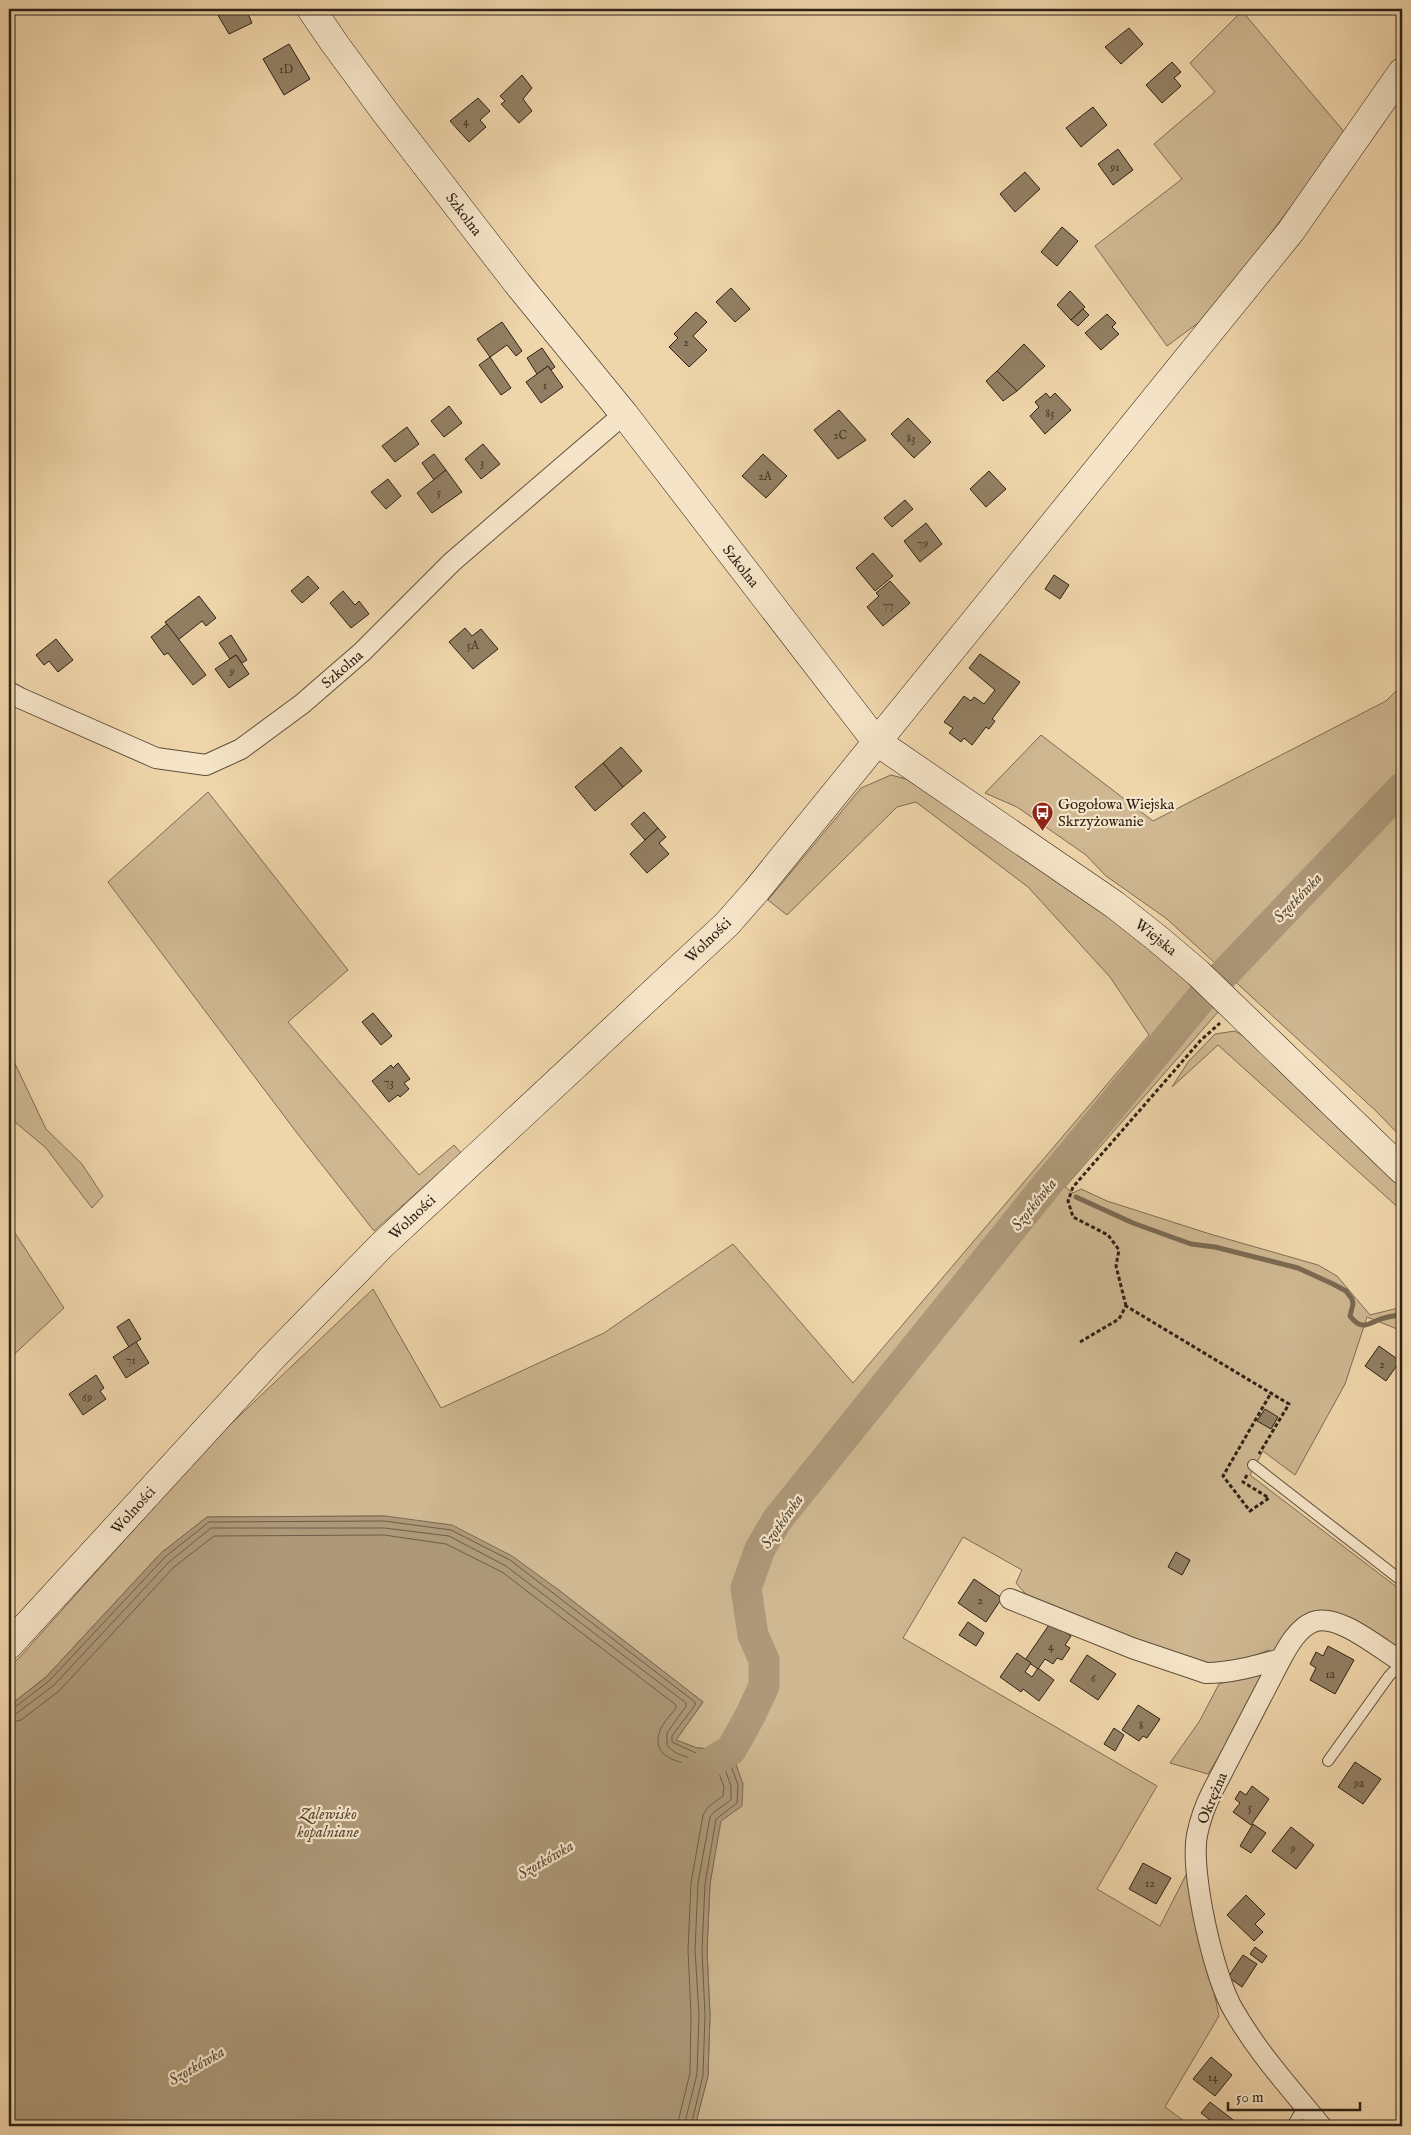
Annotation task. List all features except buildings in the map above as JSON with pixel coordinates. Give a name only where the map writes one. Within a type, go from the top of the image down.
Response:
[{"type":"main road","name":"Szkolna","points":[[311,9],[385,112],[517,283],[624,414],[858,718],[879,742]]},
{"type":"main road","name":"Wolności","points":[[9,1645],[272,1358],[374,1253],[727,924],[772,873],[879,742],[1291,231],[1402,72]]},
{"type":"main road","name":"Wiejska","points":[[879,742],[1115,905],[1158,939],[1197,972],[1402,1170]]},
{"type":"street","name":"Szkolna","points":[[9,692],[156,758],[206,766],[240,749],[302,704],[362,652],[452,562],[624,414]]},
{"type":"street","points":[[1010,1599],[1132,1648],[1206,1673],[1254,1667],[1281,1659]]},
{"type":"street","name":"Okrężna","points":[[1321,2126],[1261,2052],[1232,2009],[1206,1929],[1195,1862],[1197,1836],[1203,1812],[1281,1659],[1298,1633],[1314,1622],[1332,1622],[1356,1633],[1402,1663]]},
{"type":"lane","points":[[1253,1465],[1402,1581]]},
{"type":"lane","points":[[1328,1761],[1389,1676],[1402,1663]]},
{"type":"lane","points":[[1292,2126],[1304,2106]]},
{"type":"path","points":[[1080,1342],[1119,1319],[1126,1306],[1116,1266],[1120,1250],[1108,1235],[1073,1217],[1068,1201],[1072,1186],[1231,1006]]},
{"type":"path","points":[[1126,1306],[1271,1393],[1289,1404],[1243,1482],[1269,1498],[1250,1511],[1223,1476],[1271,1393]]},
{"type":"shaded area","points":[[1242,11],[1346,134],[1209,315],[1167,346],[1095,246],[1182,179],[1154,144],[1215,92],[1190,63]]},
{"type":"shaded area","points":[[1402,685],[1402,1138],[1377,1112],[1167,919],[1106,876],[1086,855],[1017,807],[985,793],[1041,735],[1153,821],[1386,701]]},
{"type":"shaded area","points":[[891,775],[906,779],[961,813],[1147,942],[1218,1012],[1065,1187],[1073,1193],[1081,1189],[1107,1201],[1210,1234],[1318,1265],[1337,1276],[1370,1315],[1402,1307],[1402,1331],[1367,1317],[1345,1384],[1295,1475],[1263,1451],[1250,1475],[1402,1591],[1402,1656],[1303,1618],[1208,1774],[1170,1763],[1199,1722],[1219,1684],[1264,1671],[1269,1650],[1228,1665],[1196,1663],[1030,1599],[1016,1583],[1022,1570],[963,1537],[903,1638],[1157,1786],[1097,1889],[1160,1926],[1189,1869],[1219,2016],[1165,2107],[1191,2126],[695,2126],[708,2076],[710,2015],[707,1950],[710,1884],[731,1750],[697,1748],[676,1740],[703,1702],[556,1588],[385,1516],[207,1517],[161,1553],[46,1677],[9,1706],[9,1667],[214,1440],[373,1289],[441,1408],[604,1333],[733,1244],[853,1383],[1149,1035],[1110,977],[1028,887],[916,802],[897,807],[787,915],[768,900],[861,788]]},
{"type":"shaded area","points":[[208,792],[348,970],[288,1022],[419,1175],[454,1145],[461,1153],[374,1231],[297,1133],[108,882]]},
{"type":"shaded area","points":[[1235,1031],[1257,1044],[1402,1185],[1402,1211],[1218,1045],[1172,1087],[1188,1062],[1215,1034]]},
{"type":"shaded area","points":[[9,1051],[46,1129],[82,1164],[103,1196],[92,1208],[46,1148],[9,1117]]},
{"type":"shaded area","points":[[9,1224],[64,1308],[9,1359]]},
{"type":"water","name":"Zalewisko kopalniane","points":[[385,1516],[452,1525],[512,1556],[703,1702],[676,1740],[697,1748],[731,1750],[743,1784],[742,1806],[721,1821],[710,1884],[707,1950],[710,2015],[708,2076],[695,2126],[9,2126],[9,1706],[46,1677],[161,1553],[207,1517]]},
{"type":"waterway","name":"Szotkówka","points":[[694,1772],[731,1750],[764,1686],[764,1660],[753,1635],[746,1588],[760,1549],[777,1520],[1049,1182],[1202,997],[1402,788]]},
{"type":"waterway","name":"Szotkówka","points":[[1049,1182],[1053,1184]]},
{"type":"waterway","points":[[1076,1197],[1133,1223],[1191,1244],[1215,1247],[1298,1268],[1346,1291],[1353,1304],[1350,1316],[1360,1325],[1366,1325],[1402,1314]]},
{"type":"place","name":"Gogołowa Wiejska Skrzyżowanie","points":[[1042,832]]}]
